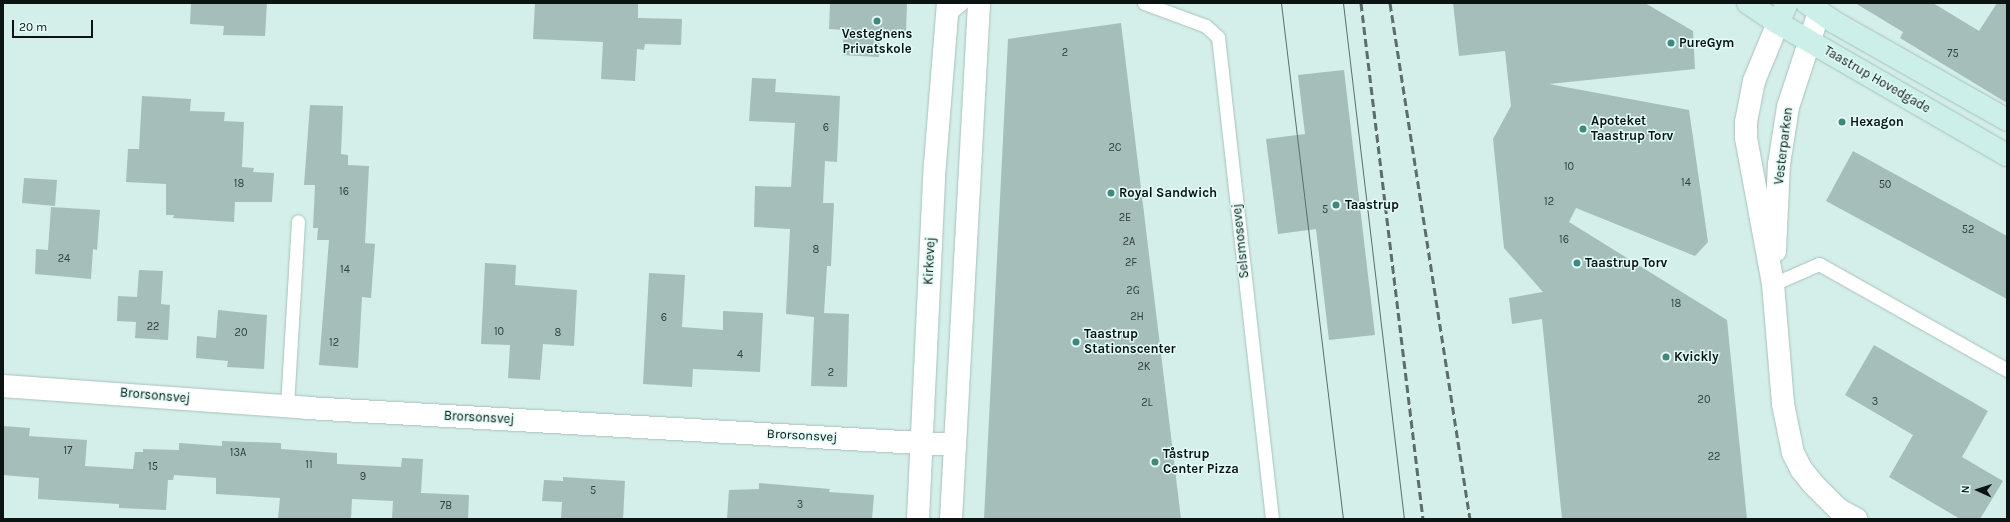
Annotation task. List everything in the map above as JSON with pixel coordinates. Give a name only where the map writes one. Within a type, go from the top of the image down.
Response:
[{"type":"street","points":[[951,519],[979,3]]},
{"type":"street","name":"Taastrup Hovedgade","points":[[1748,3],[1778,24],[2007,155]]},
{"type":"street","points":[[1778,24],[1787,3]]},
{"type":"street","points":[[1816,6],[2007,120]]},
{"type":"street","name":"Vesterparken","points":[[1773,284],[1782,144],[1791,92],[1809,41],[1816,6]]},
{"type":"street","name":"Kirkevej","points":[[918,519],[946,10]]},
{"type":"street","name":"Vesterparken","points":[[1778,24],[1754,81],[1746,122],[1748,154],[1773,284],[1783,404],[1793,453],[1813,484],[1843,516]]},
{"type":"street","name":"Brorsonsvej","points":[[3,386],[288,406],[955,445]]},
{"type":"lane","points":[[946,10],[962,3]]},
{"type":"lane","name":"Selsmosevej","points":[[1138,3],[1148,4],[1206,26],[1218,37],[1272,519]]},
{"type":"lane","points":[[288,406],[298,222]]},
{"type":"lane","points":[[1773,284],[1819,264],[2007,370]]},
{"type":"building","points":[[191,3],[267,3],[265,36],[223,35],[224,26],[190,24]]},
{"type":"building","points":[[535,3],[638,3],[638,18],[682,19],[681,45],[645,44],[644,50],[637,49],[635,81],[601,79],[603,42],[533,39]]},
{"type":"building","points":[[830,3],[907,3],[906,32],[880,32],[879,57],[842,55],[844,30],[829,29]]},
{"type":"building","name":"Taastrup Torv","points":[[1453,3],[1645,3],[1693,31],[1695,69],[1549,84],[1689,110],[1708,242],[1695,256],[1576,208],[1569,222],[1727,320],[1747,519],[1562,519],[1542,319],[1512,324],[1509,298],[1543,292],[1504,248],[1493,139],[1511,106],[1505,51],[1459,56]]},
{"type":"building","points":[[1855,3],[1933,3],[1979,31],[1997,3],[2007,3],[2007,103],[1900,38],[1903,32]]},
{"type":"building","name":"Taastrup Stationscenter","points":[[1121,23],[1181,519],[984,519],[1008,39]]},
{"type":"building","points":[[1344,70],[1375,335],[1329,340],[1316,229],[1278,234],[1266,139],[1305,134],[1298,75]]},
{"type":"building","points":[[752,78],[776,79],[775,92],[840,96],[837,162],[825,161],[823,203],[834,203],[831,266],[827,266],[824,313],[849,314],[847,387],[811,386],[814,317],[786,314],[790,229],[754,227],[755,186],[791,187],[795,123],[749,121]]},
{"type":"building","points":[[142,96],[191,99],[190,111],[225,112],[224,121],[244,122],[242,167],[254,168],[253,172],[274,173],[272,202],[235,202],[234,222],[173,218],[174,215],[166,215],[166,184],[126,182],[128,149],[139,149]]},
{"type":"building","points":[[310,105],[343,106],[341,154],[348,155],[348,165],[369,166],[365,243],[375,244],[371,298],[362,297],[358,368],[319,365],[329,240],[317,240],[318,228],[313,228],[315,185],[304,185]]},
{"type":"building","points":[[1853,151],[2007,236],[2007,299],[1826,201]]},
{"type":"building","points":[[24,178],[57,180],[55,206],[22,203]]},
{"type":"building","points":[[51,207],[100,210],[97,250],[93,249],[91,279],[35,274],[36,249],[48,250]]},
{"type":"building","points":[[485,263],[516,265],[515,285],[577,290],[574,346],[543,344],[540,380],[508,378],[510,345],[481,344]]},
{"type":"building","points":[[139,270],[163,271],[161,304],[170,305],[168,340],[135,338],[136,322],[117,321],[118,296],[137,297]]},
{"type":"building","points":[[649,273],[685,275],[682,327],[723,330],[723,311],[763,313],[760,372],[693,369],[692,387],[643,384]]},
{"type":"building","points":[[218,310],[267,315],[264,369],[227,367],[228,361],[196,358],[197,336],[216,338]]},
{"type":"building","points":[[1874,345],[1988,411],[1962,457],[2003,481],[1980,519],[1960,519],[1889,477],[1913,435],[1845,395]]},
{"type":"building","points":[[3,426],[30,428],[29,436],[87,440],[85,466],[133,469],[135,452],[143,452],[143,449],[179,450],[179,443],[222,446],[222,441],[281,443],[281,449],[337,453],[337,464],[401,467],[402,458],[423,459],[421,493],[469,495],[468,519],[392,519],[393,501],[352,499],[351,519],[278,519],[280,498],[216,494],[216,478],[174,475],[173,480],[168,480],[166,510],[119,508],[119,504],[38,499],[39,478],[3,475]]},
{"type":"building","points":[[563,477],[625,481],[623,519],[561,518],[562,502],[542,501],[544,480],[563,481]]},
{"type":"building","points":[[759,483],[830,489],[829,492],[874,495],[872,519],[727,519],[729,490],[759,489]]},
{"type":"tram line","points":[[1281,3],[1343,519]]},
{"type":"tram line","points":[[1343,3],[1404,519]]},
{"type":"railway","points":[[1361,3],[1423,519]]},
{"type":"railway","points":[[1390,3],[1470,519]]},
{"type":"place","name":"Vestegnens Privatskole","points":[[877,21]]},
{"type":"place","name":"PureGym","points":[[1671,43]]},
{"type":"place","name":"Hexagon","points":[[1842,122]]},
{"type":"place","name":"Apoteket Taastrup Torv","points":[[1583,129]]},
{"type":"place","name":"Royal Sandwich","points":[[1111,193]]},
{"type":"place","name":"Taastrup","points":[[1336,205]]},
{"type":"place","name":"Taastrup Torv","points":[[1577,263]]},
{"type":"place","name":"Taastrup Stationscenter","points":[[1076,342]]},
{"type":"place","name":"Kvickly","points":[[1666,357]]},
{"type":"place","name":"Tåstrup Center Pizza","points":[[1155,462]]}]
